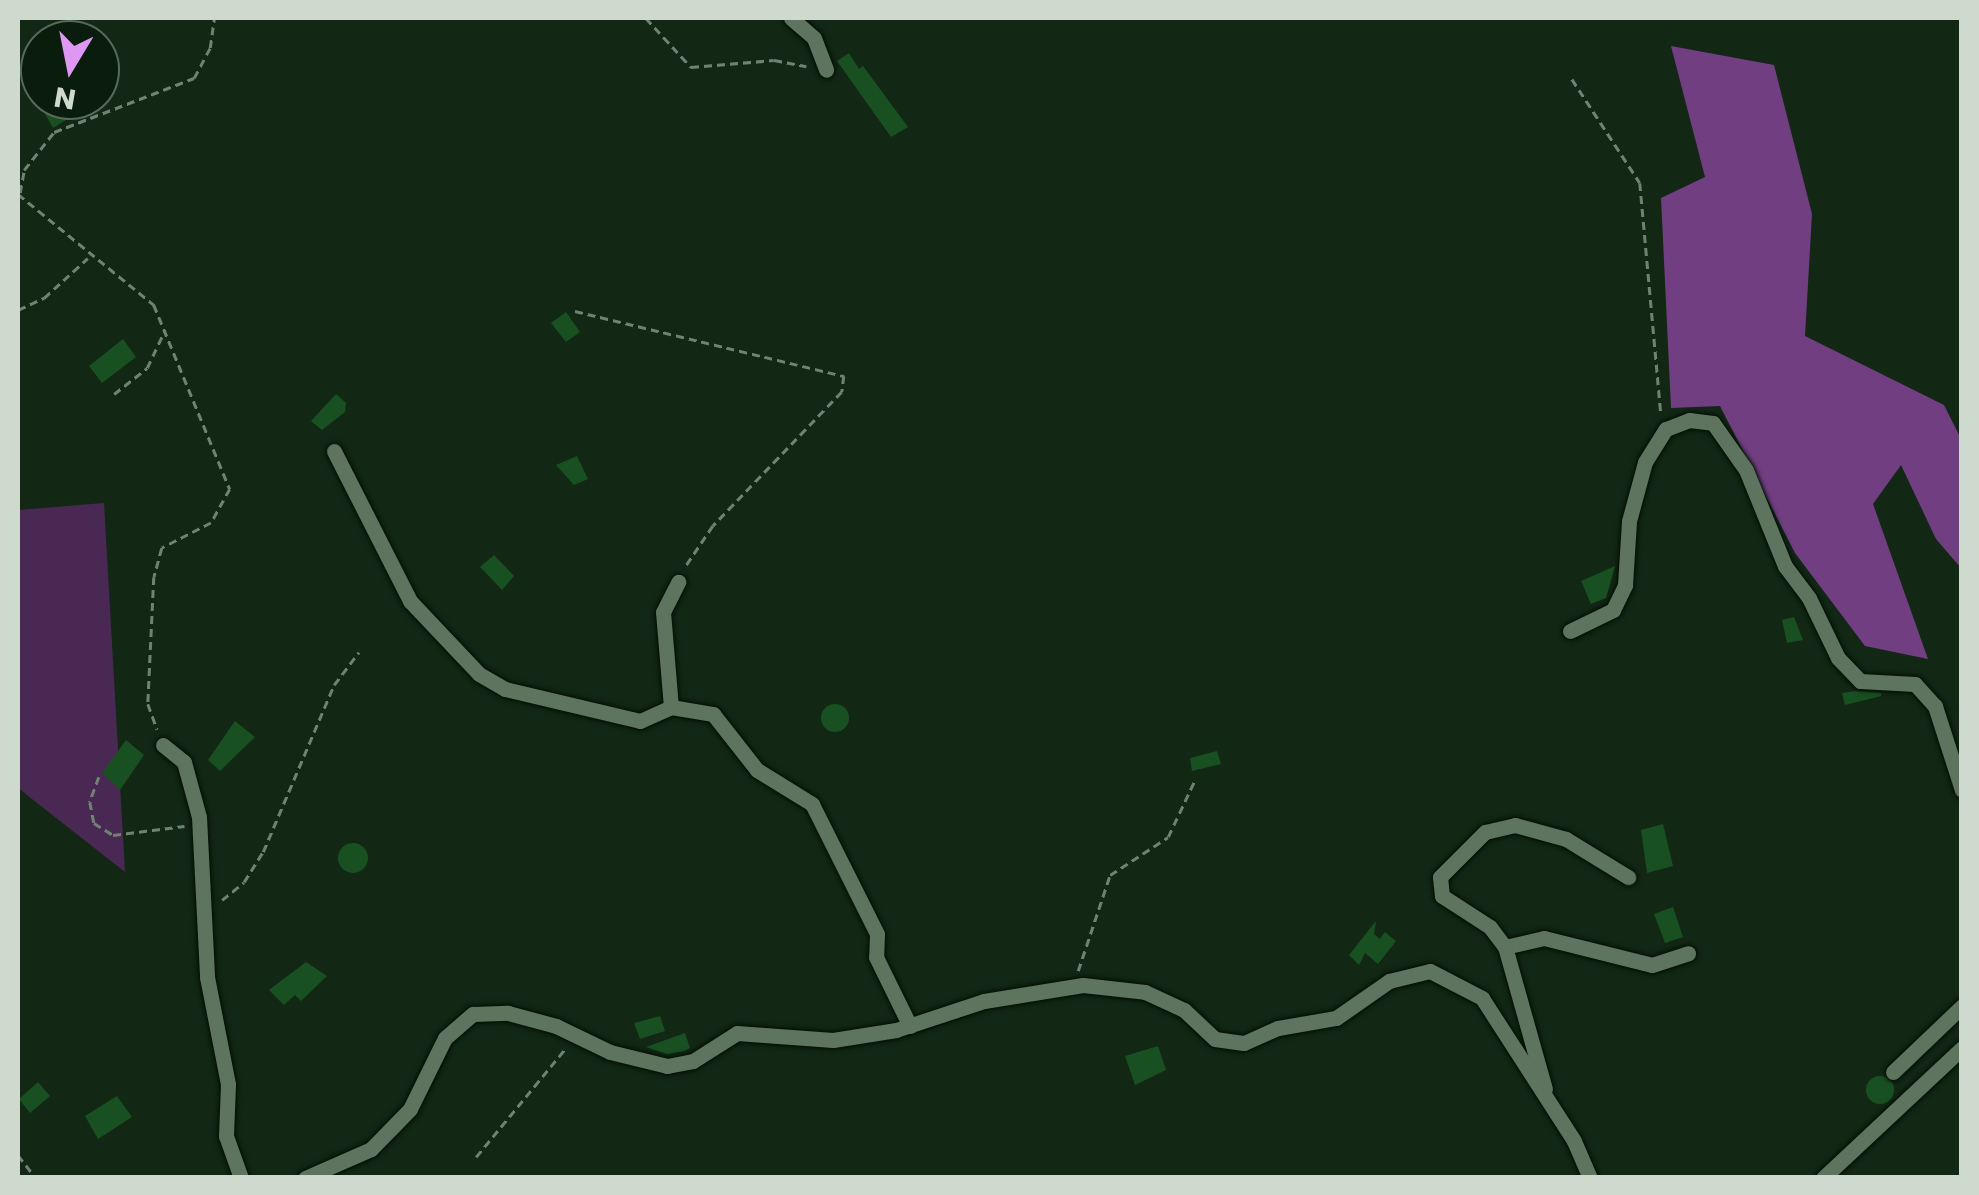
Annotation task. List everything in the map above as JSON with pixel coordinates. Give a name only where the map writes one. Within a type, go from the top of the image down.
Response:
[{"type":"street","points":[[791,18],[814,38],[826,70]]},
{"type":"street","points":[[1570,631],[1613,610],[1625,585],[1629,522],[1646,462],[1666,429],[1688,420],[1714,423],[1746,470],[1785,566],[1809,598],[1838,658],[1860,681],[1916,684],[1934,706],[1962,790]]},
{"type":"street","points":[[334,451],[410,601],[479,674],[505,689],[640,721],[671,707],[713,714],[757,770],[812,804],[877,934],[876,958],[910,1026]]},
{"type":"street","points":[[671,707],[663,612],[678,582]]},
{"type":"street","points":[[163,745],[184,762],[200,823],[201,907],[228,1084],[226,1136],[241,1178]]},
{"type":"street","points":[[1550,1102],[1506,947],[1490,927],[1442,896],[1440,877],[1485,832],[1514,826],[1566,840],[1628,876]]},
{"type":"street","points":[[1506,947],[1544,938],[1652,965],[1688,953]]},
{"type":"street","points":[[305,1178],[371,1148],[410,1109],[445,1038],[473,1014],[508,1013],[610,1052],[667,1066],[693,1062],[737,1033],[833,1040],[910,1026],[984,1001],[1074,987],[1145,992],[1184,1010],[1214,1039],[1244,1043],[1278,1028],[1336,1018],[1389,981],[1430,971],[1482,998],[1550,1102],[1590,1178]]},
{"type":"street","points":[[1892,1072],[1962,1006]]},
{"type":"street","points":[[1823,1178],[1962,1048]]},
{"type":"path","points":[[163,745],[148,704],[154,577],[162,548],[211,524],[230,489],[154,305],[89,257],[18,194],[24,170],[54,132],[194,78],[210,48],[214,18]]},
{"type":"path","points":[[646,18],[691,66],[774,60],[826,70]]},
{"type":"path","points":[[1572,78],[1640,183],[1650,238],[1654,394],[1666,429]]},
{"type":"path","points":[[18,310],[44,298],[89,257]]},
{"type":"path","points":[[574,312],[844,376],[842,392],[712,526],[678,582]]},
{"type":"path","points":[[114,394],[147,368],[166,329]]},
{"type":"path","points":[[201,907],[227,898],[263,852],[326,701],[359,652]]},
{"type":"path","points":[[99,777],[90,802],[94,823],[113,836],[200,823]]},
{"type":"path","points":[[1074,987],[1110,875],[1168,837],[1194,782]]},
{"type":"path","points":[[476,1158],[576,1036]]},
{"type":"path","points":[[18,1154],[36,1178]]},
{"type":"shaded area","points":[[1671,46],[1774,65],[1812,214],[1805,336],[1944,405],[1961,439],[1961,568],[1936,539],[1901,465],[1873,504],[1928,659],[1865,646],[1795,553],[1720,406],[1671,408],[1661,198],[1705,177]]},
{"type":"shaded area","points":[[104,503],[125,872],[18,788],[18,510]]},
{"type":"building","points":[[849,53],[908,127],[891,137],[837,61]]},
{"type":"building","points":[[48,120],[66,120],[53,128]]},
{"type":"building","points":[[566,312],[580,332],[566,342],[551,323]]},
{"type":"building","points":[[123,339],[136,357],[102,383],[89,366]]},
{"type":"building","points":[[336,394],[346,403],[345,412],[322,430],[311,421]]},
{"type":"building","points":[[577,456],[588,479],[574,485],[556,465]]},
{"type":"building","points":[[494,555],[514,576],[502,590],[480,567]]},
{"type":"building","points":[[1615,566],[1606,598],[1591,604],[1581,581]]},
{"type":"building","points":[[1794,617],[1803,640],[1787,643],[1782,620]]},
{"type":"building","points":[[1842,693],[1881,696],[1845,705]]},
{"type":"building","points":[[835,704],[845,708],[849,718],[845,728],[835,732],[825,728],[821,718],[825,708]]},
{"type":"building","points":[[235,721],[255,737],[220,771],[208,760]]},
{"type":"building","points":[[126,740],[144,755],[120,790],[102,773]]},
{"type":"building","points":[[1217,751],[1221,764],[1192,771],[1190,758]]},
{"type":"building","points":[[1663,824],[1673,866],[1647,873],[1641,830]]},
{"type":"building","points":[[353,843],[364,847],[368,858],[364,869],[353,873],[342,869],[338,858],[342,847]]},
{"type":"building","points":[[1673,907],[1683,937],[1665,943],[1654,914]]},
{"type":"building","points":[[1376,921],[1374,934],[1380,939],[1385,932],[1396,941],[1378,964],[1365,953],[1359,965],[1349,955]]},
{"type":"building","points":[[306,962],[327,976],[301,1001],[295,995],[284,1005],[269,990]]},
{"type":"building","points":[[660,1016],[665,1031],[640,1039],[634,1023]]},
{"type":"building","points":[[685,1033],[690,1048],[684,1051],[667,1054],[646,1047]]},
{"type":"building","points":[[1158,1046],[1166,1070],[1135,1085],[1125,1056]]},
{"type":"building","points":[[1880,1076],[1890,1080],[1894,1090],[1890,1100],[1880,1104],[1870,1100],[1866,1090],[1870,1080]]},
{"type":"building","points":[[38,1082],[50,1096],[30,1113],[19,1099]]},
{"type":"building","points":[[117,1096],[132,1117],[98,1139],[85,1116]]}]
